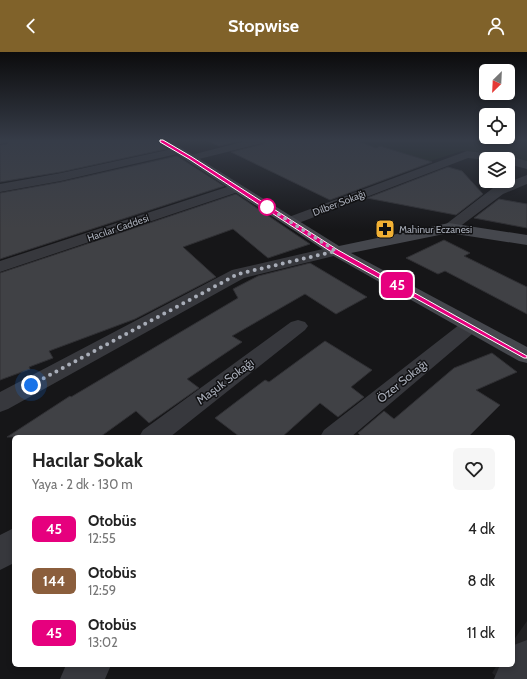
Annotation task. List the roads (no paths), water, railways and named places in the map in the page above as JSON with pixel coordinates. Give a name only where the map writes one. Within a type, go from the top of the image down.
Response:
[{"type":"street","points":[[0,188],[91,170]]},
{"type":"street","points":[[209,170],[336,251],[527,356]]},
{"type":"street","name":"Dilber Sokağı","points":[[290,221],[424,170]]},
{"type":"street","points":[[449,228],[498,191],[527,179]]},
{"type":"street","name":"Hacılar Caddesi","points":[[0,267],[236,188]]},
{"type":"street","points":[[0,403],[238,274],[336,251],[449,228],[527,240]]},
{"type":"street","name":"Özer Sokağı","points":[[335,435],[471,325]]},
{"type":"street","name":"Maşuk Sokağı","points":[[155,435],[298,326]]},
{"type":"street","points":[[0,554],[12,545]]},
{"type":"street","points":[[513,679],[527,658]]},
{"type":"street","points":[[79,679],[91,667]]},
{"type":"place","name":"Mahinur Eczanesi","points":[[385,229]]}]
